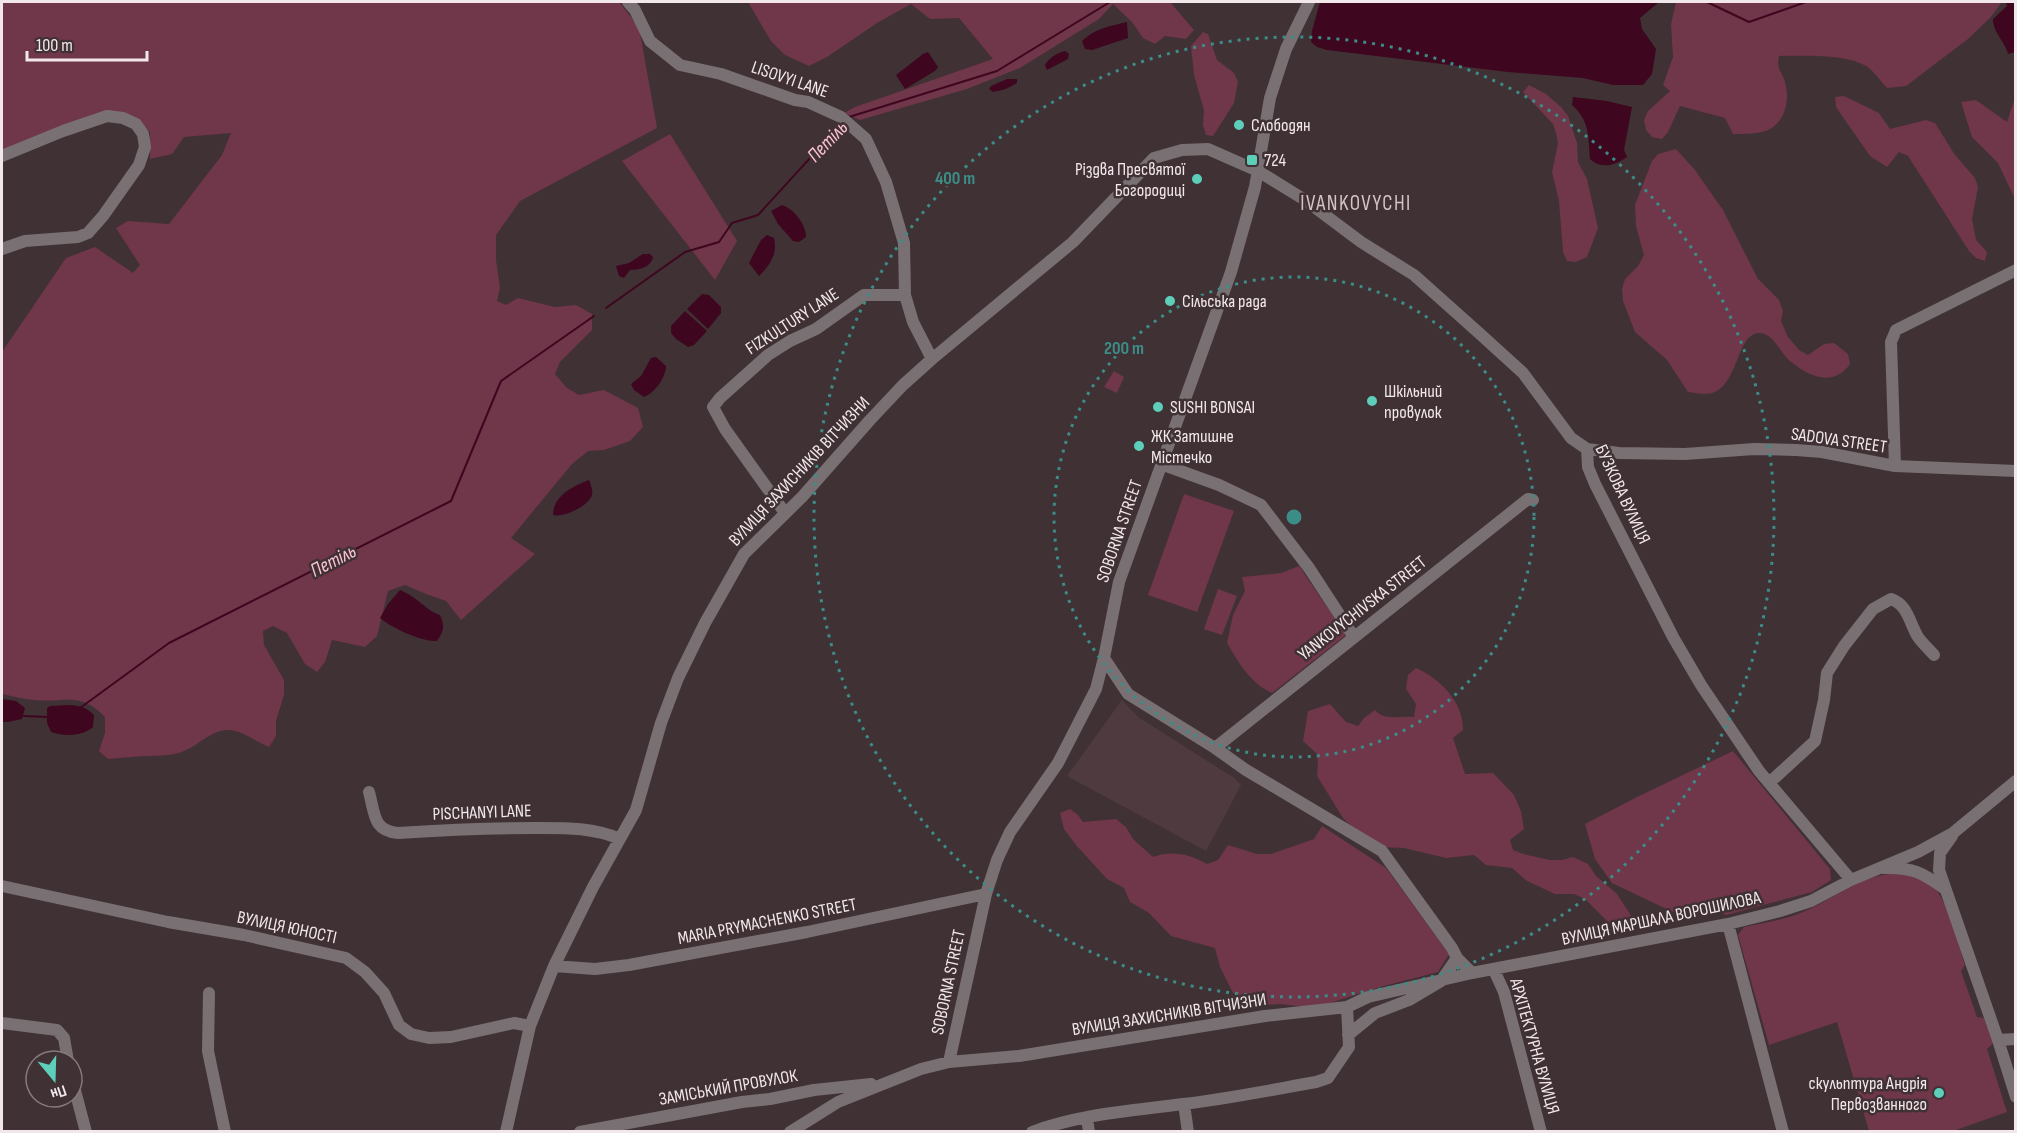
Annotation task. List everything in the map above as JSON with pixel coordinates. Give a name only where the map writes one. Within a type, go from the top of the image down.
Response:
[{"type":"street","name":"LISOVYI LANE","points":[[628,2],[635,10],[650,41],[680,65],[721,74],[795,100],[808,102],[845,120],[866,139],[886,182],[904,243],[904,295],[913,322],[932,359]]},
{"type":"street","name":"SOBORNA STREET","points":[[949,1062],[986,894],[996,860],[1010,832],[1058,763],[1095,689],[1104,658],[1119,582],[1231,272],[1258,171],[1269,98],[1286,49],[1309,2]]},
{"type":"street","points":[[2,156],[107,116],[123,118],[136,124],[143,134],[145,147],[139,165],[88,233],[78,237],[25,242],[2,249]]},
{"type":"street","name":"ВУЛИЦЯ ЗАХИСНИКІВ ВІТЧИЗНИ","points":[[506,1131],[530,1026],[554,966],[593,887],[636,810],[661,723],[678,678],[705,623],[744,554],[802,497],[870,420],[932,359],[1073,242],[1154,158],[1182,150],[1208,148],[1258,171]]},
{"type":"street","name":"БУЗКОВА ВУЛИЦЯ","points":[[1258,171],[1305,200],[1361,242],[1413,275],[1523,373],[1564,429],[1577,444],[1587,449],[1588,467],[1595,484],[1673,637],[1701,685],[1769,783],[1851,880]]},
{"type":"street","points":[[1895,466],[1891,342],[1896,330],[2016,270]]},
{"type":"street","name":"FIZKULTURY LANE","points":[[785,513],[725,429],[713,407],[768,355],[790,341],[816,329],[864,295],[904,295]]},
{"type":"street","name":"SADOVA STREET","points":[[1587,449],[1619,453],[1685,454],[1754,449],[1796,450],[1822,452],[1895,466],[2016,471]]},
{"type":"street","points":[[1161,464],[1261,505],[1309,568],[1354,637]]},
{"type":"street","name":"YANKOVYCHIVSKA STREET","points":[[1215,747],[1528,499],[1533,500]]},
{"type":"street","points":[[1769,783],[1815,741],[1827,673],[1844,646],[1873,609],[1891,599],[1899,602],[1906,611],[1918,639],[1934,655]]},
{"type":"street","points":[[1104,658],[1128,694],[1215,747],[1246,770],[1382,851],[1457,958],[1472,973]]},
{"type":"street","points":[[1851,880],[1918,852],[1953,833],[2016,781]]},
{"type":"street","name":"PISCHANYI LANE","points":[[369,792],[378,822],[382,830],[387,832],[481,828],[582,828],[604,832],[620,839]]},
{"type":"street","points":[[1953,833],[1940,854],[1939,870],[2016,1097]]},
{"type":"street","points":[[1880,868],[1895,867],[1924,874],[1945,890]]},
{"type":"street","name":"ВУЛИЦЯ МАРШАЛА ВОРОШИЛОВА","points":[[1440,981],[1728,924],[1811,901],[1851,880]]},
{"type":"street","name":"ВУЛИЦЯ ЮНОСТІ","points":[[2,886],[346,958],[365,972],[384,993],[399,1025],[411,1034],[429,1038],[451,1038],[514,1023],[530,1026]]},
{"type":"street","name":"MARIA PRYMACHENKO STREET","points":[[554,966],[595,969],[630,965],[807,932],[986,894]]},
{"type":"street","points":[[1728,924],[1784,1131]]},
{"type":"street","points":[[1348,1035],[1375,1013],[1409,1000],[1440,981],[1457,958]]},
{"type":"street","name":"АРХІТЕКТУРНА ВУЛИЦЯ","points":[[1494,970],[1504,992],[1541,1131]]},
{"type":"street","name":"ВУЛИЦЯ ЗАХИСНИКІВ ВІТЧИЗНИ","points":[[790,1131],[838,1102],[921,1069],[949,1062],[1019,1056],[1265,1016],[1347,1007],[1368,998],[1440,981]]},
{"type":"street","points":[[209,993],[208,1051],[225,1131]]},
{"type":"street","points":[[1032,1131],[1113,1112],[1184,1104],[1316,1082],[1328,1078],[1349,1047],[1347,1007]]},
{"type":"street","points":[[2,1023],[57,1030],[64,1038],[66,1049]]},
{"type":"street","points":[[1998,1040],[2016,1039]]},
{"type":"street","name":"ЗАМІСЬКИЙ ПРОВУЛОК","points":[[580,1131],[814,1090],[884,1083]]},
{"type":"street","points":[[1184,1104],[1188,1131]]},
{"type":"street","points":[[80,1109],[86,1131]]},
{"type":"street","points":[[1087,1118],[1089,1131]]},
{"type":"shaded area","points":[[2,2],[619,2],[639,27],[657,128],[520,201],[496,235],[496,260],[500,288],[497,301],[506,305],[518,298],[555,307],[576,305],[592,314],[592,330],[560,362],[555,374],[567,388],[579,395],[604,390],[638,408],[643,427],[630,441],[604,450],[588,451],[572,464],[511,538],[535,554],[461,620],[446,601],[405,585],[388,591],[377,636],[365,647],[332,640],[325,662],[317,672],[305,664],[287,633],[273,626],[263,631],[264,645],[284,680],[284,695],[276,721],[276,736],[269,747],[240,732],[224,730],[174,754],[108,759],[99,751],[105,733],[105,717],[88,704],[72,700],[30,700],[2,694],[2,352],[66,258],[95,247],[133,273],[140,265],[116,228],[128,221],[169,224],[222,155],[231,133],[184,137],[172,154],[150,159],[150,132],[137,119],[109,114],[8,149],[2,149]]},
{"type":"shaded area","points":[[748,2],[1170,2],[1194,30],[1186,39],[1165,36],[1155,44],[1143,38],[1132,22],[1113,4],[1099,19],[1020,68],[967,89],[860,120],[844,113],[855,107],[993,59],[959,18],[930,19],[911,4],[809,66],[785,55],[771,41]]},
{"type":"shaded area","points":[[1320,2],[1659,2],[1640,18],[1642,29],[1656,49],[1652,74],[1643,85],[1613,85],[1583,78],[1508,72],[1327,50],[1311,42]]},
{"type":"shaded area","points":[[1676,2],[2002,2],[1990,18],[1968,39],[1906,86],[1887,88],[1873,72],[1855,61],[1822,56],[1779,56],[1779,67],[1785,82],[1787,98],[1784,113],[1776,125],[1762,132],[1733,134],[1725,118],[1680,106],[1668,132],[1662,139],[1652,137],[1646,130],[1644,120],[1648,111],[1670,91],[1663,85],[1673,57],[1671,24]]},
{"type":"shaded area","points":[[2006,2],[2015,2],[2015,52],[2008,54],[1995,29],[1993,19],[2007,6]]},
{"type":"shaded area","points":[[1127,22],[1128,38],[1092,50],[1085,49],[1082,41],[1092,34],[1103,28]]},
{"type":"shaded area","points":[[1203,32],[1208,34],[1217,60],[1234,73],[1238,82],[1234,103],[1213,136],[1206,135],[1203,125],[1204,110],[1194,75],[1191,46]]},
{"type":"shaded area","points":[[1065,51],[1069,54],[1068,59],[1047,70],[1045,65],[1049,60]]},
{"type":"shaded area","points":[[928,52],[938,67],[905,89],[896,75]]},
{"type":"shaded area","points":[[1007,79],[1017,79],[1017,83],[993,92],[989,89],[991,86]]},
{"type":"shaded area","points":[[1529,85],[1546,94],[1568,116],[1577,143],[1578,162],[1587,179],[1598,228],[1587,257],[1576,262],[1567,261],[1563,252],[1559,201],[1552,172],[1558,143],[1556,133],[1553,124],[1523,92]]},
{"type":"shaded area","points":[[1844,96],[1879,113],[1890,129],[1926,120],[1935,123],[1955,155],[1975,178],[1978,187],[1972,219],[1976,240],[1987,252],[1985,261],[1976,258],[1969,251],[1908,156],[1899,152],[1887,167],[1870,156],[1836,107],[1835,97]]},
{"type":"shaded area","points":[[1573,97],[1632,107],[1624,150],[1627,157],[1609,165],[1599,164],[1590,159],[1587,129],[1582,117],[1572,105]]},
{"type":"shaded area","points":[[2015,98],[2016,199],[1998,163],[1972,137],[1961,102],[1976,100],[2007,122]]},
{"type":"shaded area","points":[[670,134],[737,241],[715,280],[622,161]]},
{"type":"shaded area","points":[[1676,149],[1695,170],[1723,210],[1758,279],[1779,300],[1783,311],[1781,321],[1788,337],[1799,350],[1808,355],[1824,344],[1834,343],[1848,354],[1850,364],[1843,371],[1828,378],[1812,375],[1786,358],[1769,336],[1759,333],[1751,336],[1746,342],[1733,371],[1721,388],[1709,394],[1688,392],[1667,360],[1635,332],[1623,301],[1622,289],[1625,279],[1638,266],[1644,255],[1636,226],[1635,205],[1652,161],[1658,154]]},
{"type":"shaded area","points":[[782,205],[795,213],[802,222],[806,237],[799,242],[793,241],[778,224],[771,211]]},
{"type":"shaded area","points":[[767,235],[774,238],[775,249],[770,263],[759,276],[749,263],[761,240]]},
{"type":"shaded area","points":[[643,254],[650,254],[653,257],[647,266],[630,270],[624,278],[619,276],[616,266],[629,263]]},
{"type":"shaded area","points":[[702,294],[709,295],[721,307],[721,313],[708,329],[687,309]]},
{"type":"shaded area","points":[[685,311],[707,331],[694,345],[688,347],[671,333],[671,326]]},
{"type":"shaded area","points":[[656,357],[666,366],[666,370],[656,388],[644,397],[634,390],[631,384],[641,376],[651,358]]},
{"type":"shaded area","points":[[1114,371],[1124,377],[1117,393],[1104,387]]},
{"type":"shaded area","points":[[589,480],[592,495],[586,503],[569,513],[553,515],[556,502],[560,497]]},
{"type":"shaded area","points":[[1184,494],[1234,511],[1197,612],[1148,595]]},
{"type":"shaded area","points":[[1299,566],[1346,635],[1272,693],[1251,678],[1227,643],[1233,615],[1245,591],[1242,577],[1281,573]]},
{"type":"shaded area","points":[[1218,589],[1237,596],[1222,635],[1204,629]]},
{"type":"shaded area","points":[[400,590],[440,615],[443,628],[437,641],[407,634],[380,618]]},
{"type":"shaded area","points":[[1416,668],[1433,678],[1455,701],[1463,730],[1453,738],[1465,774],[1493,773],[1514,795],[1521,811],[1524,829],[1510,840],[1513,850],[1550,860],[1573,857],[1588,864],[1596,876],[1617,894],[1634,920],[1612,926],[1585,899],[1574,894],[1555,894],[1527,881],[1512,868],[1486,865],[1474,855],[1446,858],[1404,848],[1379,847],[1343,818],[1317,776],[1317,754],[1303,741],[1308,711],[1330,704],[1346,722],[1358,726],[1375,710],[1388,717],[1414,717],[1416,704],[1406,689],[1408,675]]},
{"type":"shaded area","points":[[2,699],[16,701],[25,708],[22,719],[2,722]]},
{"type":"shaded area","points":[[1122,700],[1138,717],[1234,778],[1241,785],[1206,851],[1067,776]]},
{"type":"shaded area","points":[[70,705],[83,707],[94,715],[93,727],[74,735],[51,732],[47,723],[47,708]]},
{"type":"shaded area","points":[[1733,751],[1830,869],[1831,880],[1812,892],[1726,915],[1720,912],[1679,915],[1612,883],[1595,859],[1585,824]]},
{"type":"shaded area","points":[[1070,809],[1083,822],[1116,819],[1153,857],[1180,854],[1207,864],[1218,860],[1228,845],[1257,854],[1271,854],[1314,839],[1322,826],[1386,868],[1449,954],[1438,972],[1314,1008],[1281,1004],[1250,1006],[1233,993],[1220,967],[1215,948],[1171,936],[1149,913],[1130,902],[1124,888],[1107,879],[1064,829],[1060,813]]},
{"type":"shaded area","points":[[1897,873],[1925,880],[1940,895],[1955,931],[1965,965],[1961,971],[1977,1017],[1984,1018],[1993,1043],[1987,1049],[2007,1112],[1953,1131],[1869,1131],[1837,1022],[1769,1045],[1738,935],[1744,927],[1796,915],[1871,878]]},
{"type":"waterway","name":"Петіль","points":[[849,117],[997,71],[1110,2]]},
{"type":"waterway","name":"Петіль","points":[[1707,2],[1749,22],[1806,2]]},
{"type":"waterway","name":"Петіль","points":[[606,308],[685,252],[719,242],[732,223],[758,215],[843,122]]},
{"type":"waterway","name":"Петіль","points":[[80,708],[169,643],[451,501],[501,381],[594,316]]},
{"type":"waterway","name":"Петіль","points":[[24,716],[48,717]]},
{"type":"place","name":"Слободян","points":[[1239,125]]},
{"type":"place","name":"724","points":[[1252,160]]},
{"type":"place","name":"Різдва Пресвятої Богородиці","points":[[1197,179]]},
{"type":"place","name":"Cільська рада","points":[[1170,301]]},
{"type":"place","name":"Шкільний провулок","points":[[1372,401]]},
{"type":"place","name":"SUSHI BONSAI","points":[[1158,407]]},
{"type":"place","name":"ЖК Затишне Містечко","points":[[1139,446]]},
{"type":"place","name":"скульптура Андрія Первозванного","points":[[1939,1093]]},
{"type":"district","name":"IVANKOVYCHI","points":[[1356,203]]}]
